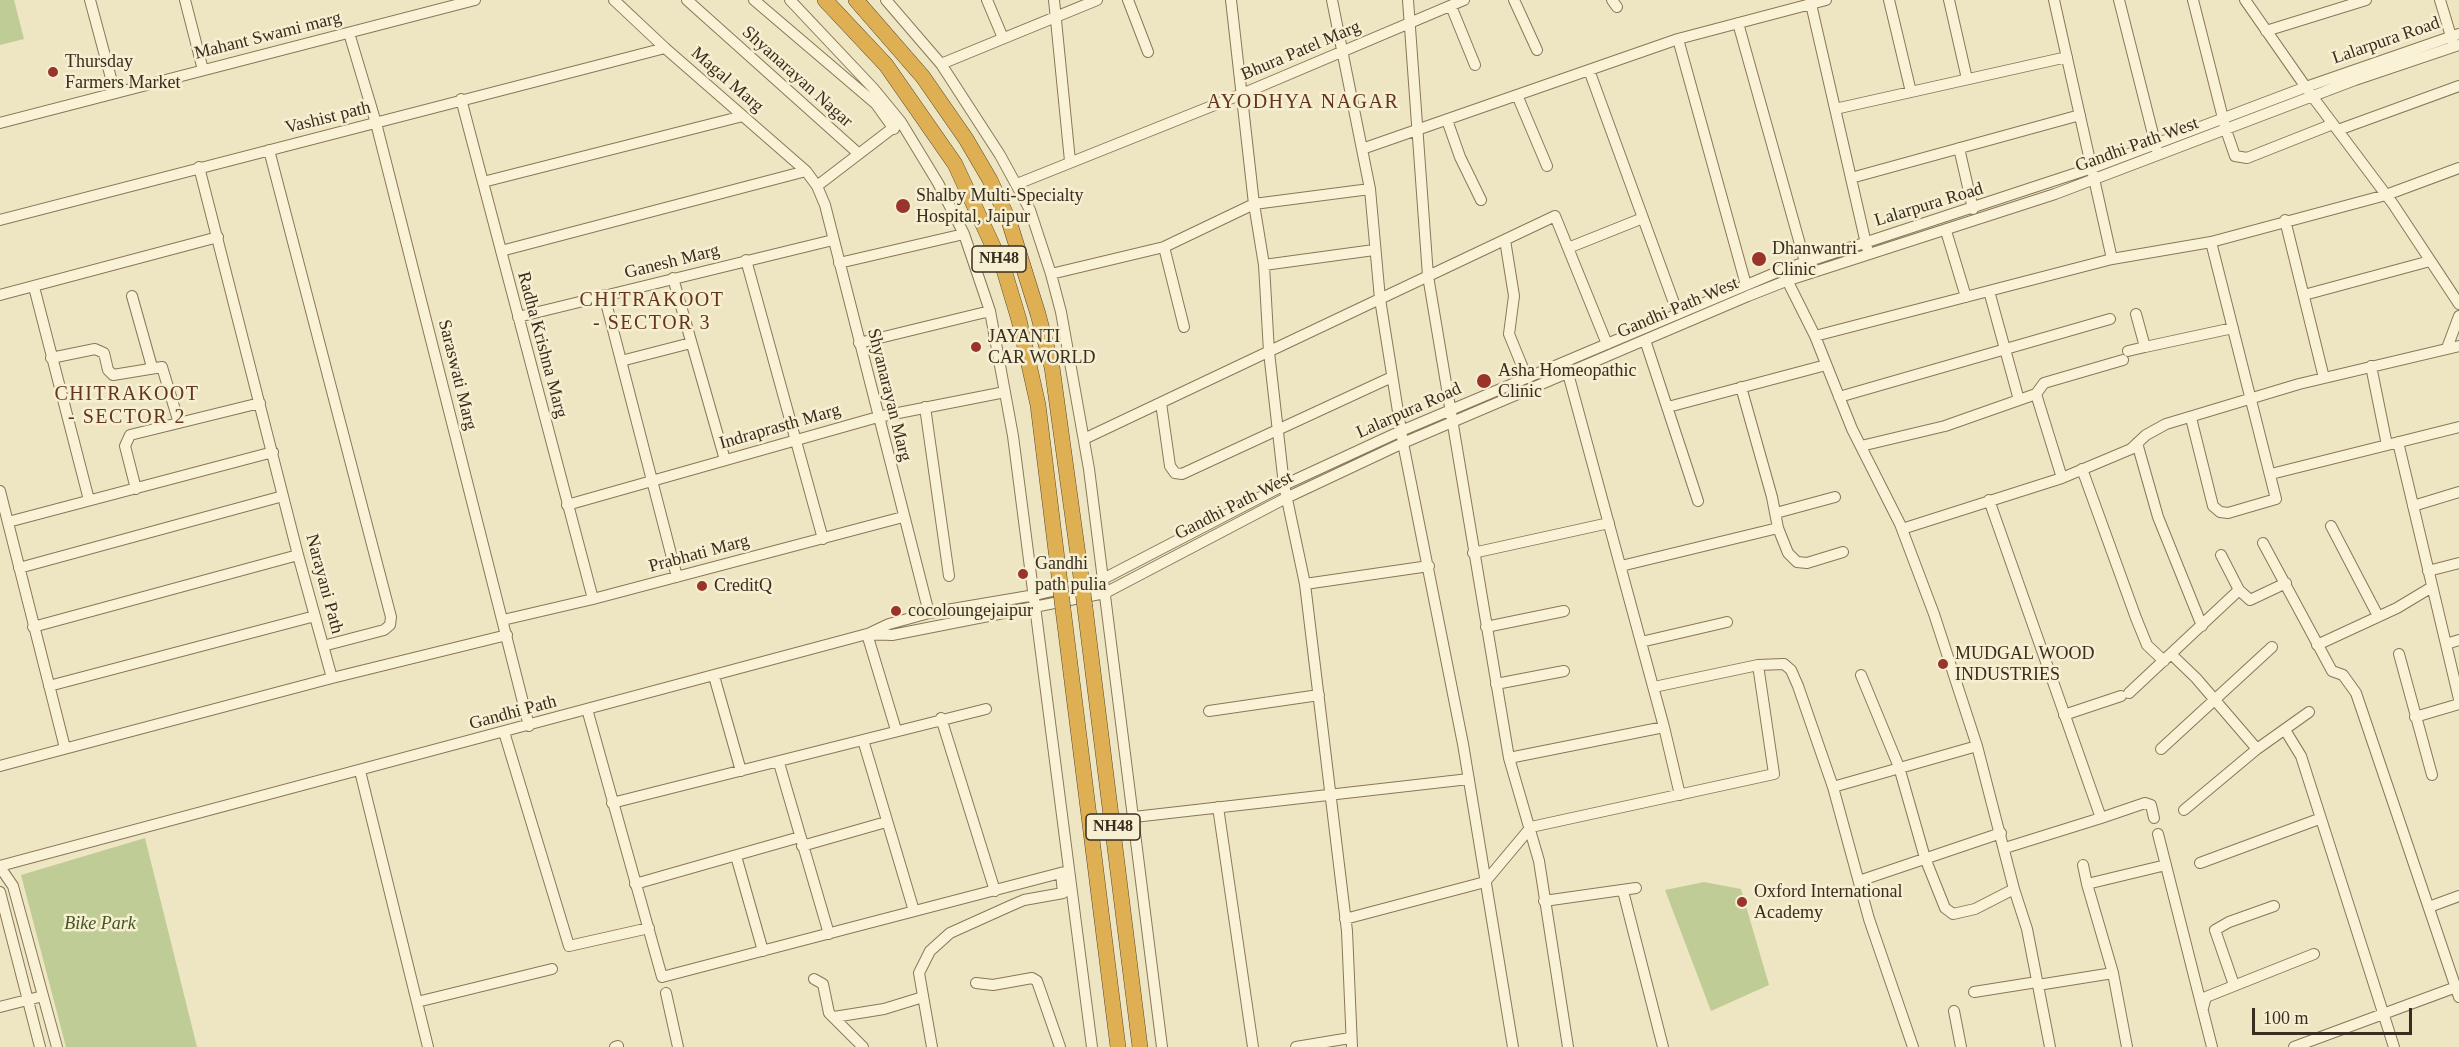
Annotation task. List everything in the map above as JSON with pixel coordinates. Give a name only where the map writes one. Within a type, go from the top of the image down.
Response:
[{"type":"highway","name":"NH48","points":[[825,0],[886,65],[944,147],[985,225],[1004,270],[1019,320],[1038,405],[1118,1047]]},
{"type":"highway","name":"NH48","points":[[856,0],[923,77],[966,139],[990,180],[1008,221],[1036,304],[1052,368],[1085,608],[1140,1047]]},
{"type":"street","points":[[90,0],[115,93]]},
{"type":"street","points":[[185,0],[203,70]]},
{"type":"street","name":"Mahant Swami marg","points":[[0,123],[475,0]]},
{"type":"street","name":"Magal Marg","points":[[614,0],[665,48],[806,171],[817,186]]},
{"type":"street","name":"Shyanarayan Nagar","points":[[687,0],[859,154]]},
{"type":"street","points":[[754,0],[876,104],[897,125]]},
{"type":"street","points":[[790,0],[873,88],[938,183],[964,234],[990,311],[1013,436],[1037,607],[1065,872],[1092,1047]]},
{"type":"street","points":[[886,0],[941,64],[1017,184],[1030,210],[1051,274],[1061,312],[1084,440],[1162,1047]]},
{"type":"street","points":[[987,0],[1003,38]]},
{"type":"street","points":[[1054,0],[1070,161]]},
{"type":"street","points":[[941,64],[1097,0]]},
{"type":"street","points":[[1128,0],[1148,52]]},
{"type":"street","points":[[1231,0],[1254,204],[1264,265],[1269,351],[1284,485],[1305,584],[1345,919],[1351,1042],[1296,1047]]},
{"type":"street","points":[[1332,0],[1370,189],[1380,299],[1402,437],[1429,566],[1468,779],[1513,1047]]},
{"type":"street","points":[[1408,0],[1428,276],[1509,758],[1531,827],[1568,1047]]},
{"type":"street","name":"Bhura Patel Marg","points":[[1017,184],[1242,94],[1464,0]]},
{"type":"street","points":[[1514,0],[1537,50]]},
{"type":"street","points":[[1362,149],[1678,39],[1826,0]]},
{"type":"street","points":[[1889,0],[1911,92]]},
{"type":"street","points":[[1949,0],[1967,79]]},
{"type":"street","points":[[2054,0],[2112,259]]},
{"type":"street","points":[[2119,0],[2158,156]]},
{"type":"street","points":[[2193,0],[2224,124],[2235,156],[2242,159],[2459,86]]},
{"type":"street","points":[[2245,0],[2386,195],[2459,304]]},
{"type":"street","points":[[2266,31],[2366,0]]},
{"type":"street","points":[[2440,0],[2456,40]]},
{"type":"street","points":[[1811,4],[1869,254]]},
{"type":"street","points":[[1451,6],[1475,65]]},
{"type":"street","points":[[1738,23],[1804,262]]},
{"type":"street","name":"Saraswati Marg","points":[[349,33],[376,123],[529,726]]},
{"type":"street","points":[[1678,39],[1746,285]]},
{"type":"street","name":"Gandhi Path West","points":[[1037,607],[1105,593],[1402,437],[1566,367],[1645,340],[1784,275],[1869,254],[1946,231],[2093,174],[2158,156],[2224,124],[2309,91],[2456,40]]},
{"type":"street","name":"Vashist path","points":[[0,220],[665,48]]},
{"type":"street","points":[[1835,109],[2067,57]]},
{"type":"street","points":[[1589,70],[1678,314]]},
{"type":"street","points":[[1517,95],[1547,166]]},
{"type":"street","name":"Radha Krishna Marg","points":[[461,99],[593,599]]},
{"type":"street","points":[[1851,178],[2080,115]]},
{"type":"street","points":[[483,182],[743,116]]},
{"type":"street","points":[[1447,120],[1460,157],[1481,200]]},
{"type":"street","name":"Lalarpura Road","points":[[1453,415],[1527,378],[1566,367],[1606,344],[1746,285],[1784,275],[1804,262],[1973,208],[2093,174],[2155,144],[2224,124]]},
{"type":"street","points":[[817,186],[897,125]]},
{"type":"street","points":[[1959,148],[1973,208]]},
{"type":"street","points":[[269,150],[391,617],[390,625],[384,630],[323,646]]},
{"type":"street","name":"Narayani Path","points":[[199,167],[273,452],[297,555],[332,678]]},
{"type":"street","points":[[1815,336],[2112,259],[2211,242],[2285,220],[2386,195],[2459,168]]},
{"type":"street","points":[[501,251],[806,171]]},
{"type":"street","name":"Shyanarayan Marg","points":[[817,186],[825,205],[929,614]]},
{"type":"street","points":[[1051,274],[1164,247],[1254,204],[1370,189]]},
{"type":"street","points":[[1084,440],[1555,216],[1606,344]]},
{"type":"street","points":[[1568,248],[1643,218]]},
{"type":"street","points":[[2285,220],[2324,378]]},
{"type":"street","points":[[1946,231],[1966,297]]},
{"type":"street","points":[[838,263],[964,234]]},
{"type":"street","points":[[0,295],[218,237]]},
{"type":"street","name":"Ganesh Marg","points":[[518,317],[833,240]]},
{"type":"street","points":[[1505,240],[1514,296],[1509,334],[1527,378]]},
{"type":"street","points":[[2191,418],[2213,506],[2220,512],[2276,499],[2211,242]]},
{"type":"street","points":[[1164,247],[1184,327]]},
{"type":"street","points":[[1264,265],[1374,250]]},
{"type":"street","points":[[746,260],[823,539]]},
{"type":"street","points":[[2304,295],[2430,261]]},
{"type":"street","points":[[1784,275],[1815,336],[1861,446],[1902,529],[1934,614],[1977,746],[2014,889],[2027,929],[2050,1047]]},
{"type":"street","points":[[673,278],[725,460]]},
{"type":"street","points":[[33,287],[89,500]]},
{"type":"street","points":[[1989,291],[2019,400]]},
{"type":"street","points":[[604,295],[677,577]]},
{"type":"street","points":[[132,296],[152,367]]},
{"type":"street","points":[[859,343],[990,311]]},
{"type":"street","points":[[2136,314],[2145,347]]},
{"type":"street","points":[[2447,348],[2459,316]]},
{"type":"street","points":[[1839,397],[2110,319]]},
{"type":"street","points":[[1861,446],[1945,426],[2036,394],[2044,383],[2145,347],[2233,328]]},
{"type":"street","points":[[1645,340],[1698,501]]},
{"type":"street","points":[[621,361],[692,343]]},
{"type":"street","points":[[1902,529],[2062,478],[2131,449],[2166,424],[2324,378],[2459,346]]},
{"type":"street","points":[[51,358],[95,349],[104,352],[108,370],[113,375],[162,367],[165,370],[179,423]]},
{"type":"street","points":[[1668,406],[1826,365]]},
{"type":"street","points":[[2372,366],[2386,445]]},
{"type":"street","points":[[1566,367],[1654,687],[1680,795]]},
{"type":"street","points":[[1161,403],[1170,466],[1175,473],[1182,474],[1392,377]]},
{"type":"street","points":[[1741,387],[1776,513],[1778,528],[1788,553],[1797,562],[1807,563],[1843,552]]},
{"type":"street","name":"Indraprasth Marg","points":[[567,505],[878,417],[1005,392]]},
{"type":"street","points":[[2036,394],[2062,478]]},
{"type":"street","points":[[136,489],[126,440],[129,435],[260,403]]},
{"type":"street","points":[[925,407],[948,576]]},
{"type":"street","points":[[2271,474],[2459,427]]},
{"type":"street","name":"Lalarpura Road","points":[[867,634],[889,624],[929,614],[1035,595],[1102,579],[1284,485],[1402,437]]},
{"type":"street","points":[[2398,442],[2459,699]]},
{"type":"street","points":[[2138,443],[2158,517],[2202,626]]},
{"type":"street","points":[[8,522],[273,452]]},
{"type":"street","points":[[2082,469],[2147,645],[2167,658],[2216,701],[2257,749]]},
{"type":"street","points":[[0,491],[65,748]]},
{"type":"street","points":[[2413,506],[2459,492]]},
{"type":"street","points":[[19,568],[283,496]]},
{"type":"street","points":[[1776,513],[1835,498]]},
{"type":"street","points":[[1989,500],[2101,818]]},
{"type":"street","name":"Prabhati Marg","points":[[503,620],[593,599],[903,517]]},
{"type":"street","points":[[1473,553],[1609,523]]},
{"type":"street","points":[[2331,525],[2378,616]]},
{"type":"street","points":[[1621,566],[1778,528]]},
{"type":"street","points":[[2263,543],[2332,671],[2343,675],[2356,693],[2458,990],[2294,1047]]},
{"type":"street","points":[[33,627],[297,555]]},
{"type":"street","points":[[2221,555],[2239,590],[2250,600],[2286,583]]},
{"type":"street","points":[[2428,571],[2459,563]]},
{"type":"street","points":[[1305,584],[1429,566]]},
{"type":"street","points":[[2317,645],[2432,587]]},
{"type":"street","points":[[2064,715],[2125,694],[2239,590]]},
{"type":"street","name":"Gandhi Path","points":[[0,867],[867,634],[892,635],[1037,607]]},
{"type":"street","points":[[1486,627],[1564,611]]},
{"type":"street","points":[[49,686],[315,616]]},
{"type":"street","points":[[1641,642],[1727,622]]},
{"type":"street","points":[[867,634],[896,730]]},
{"type":"street","points":[[0,766],[332,678],[507,635]]},
{"type":"street","points":[[2445,644],[2459,640]]},
{"type":"street","points":[[2161,749],[2216,701],[2272,647]]},
{"type":"street","points":[[2399,654],[2432,775]]},
{"type":"street","points":[[1654,687],[1758,665],[1784,664],[1791,670],[1833,787],[1869,919],[1913,1047]]},
{"type":"street","points":[[1345,919],[1485,882],[1531,827],[1774,774],[1758,665]]},
{"type":"street","points":[[1496,684],[1564,670]]},
{"type":"street","points":[[1861,675],[1899,767],[1925,858],[1945,908],[1953,914],[1975,909],[2014,889]]},
{"type":"street","points":[[714,676],[741,771]]},
{"type":"street","points":[[1209,711],[1318,694]]},
{"type":"street","points":[[2415,717],[2459,704]]},
{"type":"street","points":[[612,803],[779,763],[942,718],[986,709]]},
{"type":"street","points":[[587,710],[662,977],[1065,872]]},
{"type":"street","points":[[2184,810],[2257,749],[2309,712]]},
{"type":"street","points":[[942,718],[995,891]]},
{"type":"street","points":[[1509,758],[1664,727]]},
{"type":"street","points":[[2285,730],[2301,756],[2319,819],[2360,934],[2382,1015],[2394,1047]]},
{"type":"street","points":[[504,732],[568,946],[649,928]]},
{"type":"street","points":[[863,740],[914,911]]},
{"type":"street","points":[[1833,787],[1977,746]]},
{"type":"street","points":[[779,763],[829,934]]},
{"type":"street","points":[[360,771],[428,1047]]},
{"type":"street","points":[[1134,817],[1468,779]]},
{"type":"street","points":[[2005,848],[2145,803],[2151,805],[2154,818]]},
{"type":"street","points":[[1218,807],[1252,1047]]},
{"type":"street","points":[[2200,863],[2319,819]]},
{"type":"street","points":[[635,884],[736,856],[886,822]]},
{"type":"street","points":[[1859,881],[2001,833]]},
{"type":"street","points":[[2158,834],[2212,1047]]},
{"type":"street","points":[[736,856],[763,951]]},
{"type":"street","points":[[2083,865],[2113,973],[2127,1047]]},
{"type":"street","points":[[2087,884],[2166,865]]},
{"type":"street","points":[[0,867],[13,886],[57,1047]]},
{"type":"street","points":[[932,1047],[919,974],[930,951],[950,933],[1023,900],[1063,893],[1065,872]]},
{"type":"street","points":[[1544,901],[1636,888]]},
{"type":"street","points":[[1623,891],[1663,1047]]},
{"type":"street","points":[[0,892],[40,1047]]},
{"type":"street","points":[[2429,908],[2459,896]]},
{"type":"street","points":[[2234,985],[2215,930],[2229,922],[2274,906]]},
{"type":"street","points":[[2203,1008],[2206,997],[2314,954]]},
{"type":"street","points":[[417,1002],[552,969]]},
{"type":"street","points":[[1974,992],[2113,973]]},
{"type":"street","points":[[976,983],[993,985],[1032,978],[1037,981],[1060,1047]]},
{"type":"street","points":[[814,979],[823,984],[829,1013],[864,1047]]},
{"type":"street","points":[[666,993],[678,1047]]},
{"type":"street","points":[[0,1007],[43,996]]},
{"type":"street","points":[[834,1017],[884,1009],[923,997]]},
{"type":"street","points":[[1954,1011],[1961,1047]]},
{"type":"street","points":[[850,1035],[852,1047]]},
{"type":"green space","points":[[0,0],[14,0],[24,39],[0,45]]},
{"type":"green space","name":"Bike Park","points":[[145,838],[197,1047],[66,1047],[21,875]]},
{"type":"green space","points":[[1704,882],[1741,889],[1769,985],[1711,1011],[1665,890]]},
{"type":"place","name":"Thursday Farmers Market","points":[[53,72]]},
{"type":"place","name":"Shalby Multi-Specialty Hospital, Jaipur","points":[[903,206]]},
{"type":"place","name":"Dhanwantri Clinic","points":[[1759,259]]},
{"type":"place","name":"JAYANTI CAR WORLD","points":[[976,347]]},
{"type":"place","name":"Asha Homeopathic Clinic","points":[[1484,381]]},
{"type":"place","name":"Gandhi path pulia","points":[[1023,574]]},
{"type":"place","name":"CreditQ","points":[[702,586]]},
{"type":"place","name":"cocoloungejaipur","points":[[896,611]]},
{"type":"place","name":"MUDGAL WOOD INDUSTRIES","points":[[1943,664]]},
{"type":"place","name":"Oxford International Academy","points":[[1742,902]]},
{"type":"district","name":"AYODHYA NAGAR","points":[[1303,103]]},
{"type":"district","name":"CHITRAKOOT - SECTOR 3","points":[[652,312]]},
{"type":"district","name":"CHITRAKOOT - SECTOR 2","points":[[127,406]]}]
